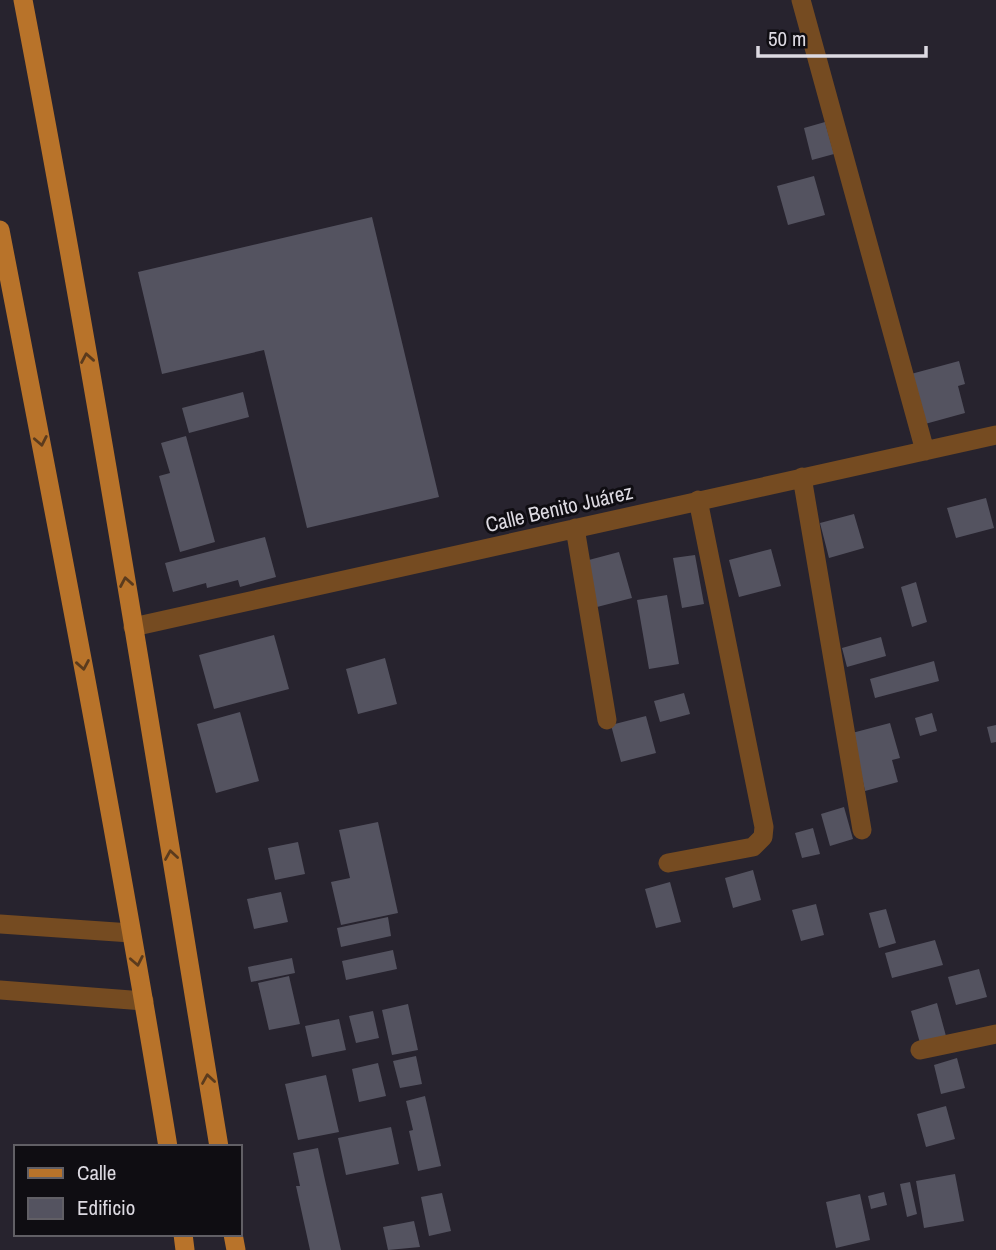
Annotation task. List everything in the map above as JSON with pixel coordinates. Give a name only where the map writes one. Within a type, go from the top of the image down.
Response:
[{"type":"main road","points":[[23,0],[133,627],[219,1145]]},
{"type":"main road","points":[[0,230],[66,568],[168,1145]]},
{"type":"street","points":[[801,0],[925,451]]},
{"type":"street","name":"Calle Benito Juárez","points":[[133,627],[996,435]]},
{"type":"street","points":[[802,477],[862,830]]},
{"type":"street","points":[[668,863],[753,847],[763,837],[764,827],[698,500]]},
{"type":"street","points":[[575,528],[607,720]]},
{"type":"street","points":[[0,924],[131,933]]},
{"type":"street","points":[[0,990],[144,1000]]},
{"type":"street","points":[[920,1050],[996,1034]]},
{"type":"building","points":[[825,122],[834,154],[812,160],[804,128]]},
{"type":"building","points":[[814,176],[825,215],[788,225],[777,186]]},
{"type":"building","points":[[372,217],[439,497],[307,528],[264,350],[162,374],[138,272]]},
{"type":"building","points":[[959,361],[965,384],[958,386],[965,413],[925,424],[911,374]]},
{"type":"building","points":[[243,392],[249,417],[189,433],[182,408]]},
{"type":"building","points":[[186,436],[215,542],[180,552],[159,476],[170,473],[161,443]]},
{"type":"building","points":[[986,498],[994,528],[956,538],[947,508]]},
{"type":"building","points":[[854,514],[864,548],[829,558],[820,523]]},
{"type":"building","points":[[265,537],[276,577],[240,587],[238,580],[207,588],[206,583],[173,592],[165,563]]},
{"type":"building","points":[[771,549],[781,586],[739,597],[729,560]]},
{"type":"building","points":[[619,552],[632,598],[597,607],[585,561]]},
{"type":"building","points":[[695,555],[704,604],[682,608],[673,558]]},
{"type":"building","points":[[916,582],[927,622],[912,627],[901,587]]},
{"type":"building","points":[[667,595],[679,664],[649,669],[637,600]]},
{"type":"building","points":[[274,635],[289,689],[214,709],[199,655]]},
{"type":"building","points":[[881,637],[886,656],[847,667],[842,648]]},
{"type":"building","points":[[385,658],[397,704],[358,714],[346,669]]},
{"type":"building","points":[[934,661],[939,681],[875,698],[870,679]]},
{"type":"building","points":[[684,693],[690,714],[660,722],[654,701]]},
{"type":"building","points":[[240,712],[259,781],[216,793],[197,724]]},
{"type":"building","points":[[932,713],[937,731],[920,736],[915,718]]},
{"type":"building","points":[[646,716],[656,753],[621,762],[611,725]]},
{"type":"building","points":[[890,723],[900,758],[892,760],[898,782],[865,791],[852,733]]},
{"type":"building","points":[[996,725],[996,742],[991,743],[987,727]]},
{"type":"building","points":[[844,807],[853,839],[830,846],[821,814]]},
{"type":"building","points":[[378,822],[398,913],[341,925],[331,882],[350,878],[339,830]]},
{"type":"building","points":[[813,828],[820,854],[802,858],[795,833]]},
{"type":"building","points":[[298,842],[305,874],[275,880],[268,848]]},
{"type":"building","points":[[753,870],[761,900],[733,908],[725,878]]},
{"type":"building","points":[[670,882],[681,922],[656,928],[645,889]]},
{"type":"building","points":[[281,892],[288,922],[254,929],[247,899]]},
{"type":"building","points":[[816,904],[824,935],[801,941],[792,910]]},
{"type":"building","points":[[886,909],[896,943],[879,948],[869,913]]},
{"type":"building","points":[[388,917],[391,936],[341,947],[337,928]]},
{"type":"building","points":[[935,940],[943,965],[892,978],[885,953]]},
{"type":"building","points":[[393,950],[397,969],[346,980],[342,961]]},
{"type":"building","points":[[292,958],[295,973],[251,982],[248,967]]},
{"type":"building","points":[[979,969],[987,997],[956,1005],[948,977]]},
{"type":"building","points":[[289,976],[300,1024],[269,1030],[258,983]]},
{"type":"building","points":[[937,1003],[946,1036],[920,1043],[911,1011]]},
{"type":"building","points":[[408,1004],[418,1050],[392,1055],[382,1010]]},
{"type":"building","points":[[373,1011],[379,1038],[356,1043],[349,1016]]},
{"type":"building","points":[[339,1019],[346,1050],[312,1057],[305,1026]]},
{"type":"building","points":[[416,1056],[422,1084],[400,1088],[393,1061]]},
{"type":"building","points":[[957,1058],[965,1088],[941,1094],[934,1065]]},
{"type":"building","points":[[378,1063],[386,1096],[359,1102],[352,1069]]},
{"type":"building","points":[[326,1075],[339,1132],[298,1140],[285,1084]]},
{"type":"building","points":[[425,1096],[441,1166],[418,1171],[409,1131],[413,1130],[406,1101]]},
{"type":"building","points":[[946,1106],[955,1139],[926,1147],[917,1114]]},
{"type":"building","points":[[391,1127],[399,1164],[346,1175],[338,1138]]},
{"type":"building","points":[[318,1148],[341,1250],[310,1250],[296,1186],[300,1186],[293,1153]]},
{"type":"building","points":[[955,1174],[964,1221],[924,1228],[916,1181]]},
{"type":"building","points":[[910,1182],[917,1214],[907,1217],[900,1184]]},
{"type":"building","points":[[884,1192],[887,1205],[871,1209],[868,1196]]},
{"type":"building","points":[[442,1193],[451,1231],[429,1236],[421,1197]]},
{"type":"building","points":[[860,1194],[870,1240],[836,1248],[826,1202]]},
{"type":"building","points":[[414,1221],[420,1247],[388,1250],[383,1227]]}]
